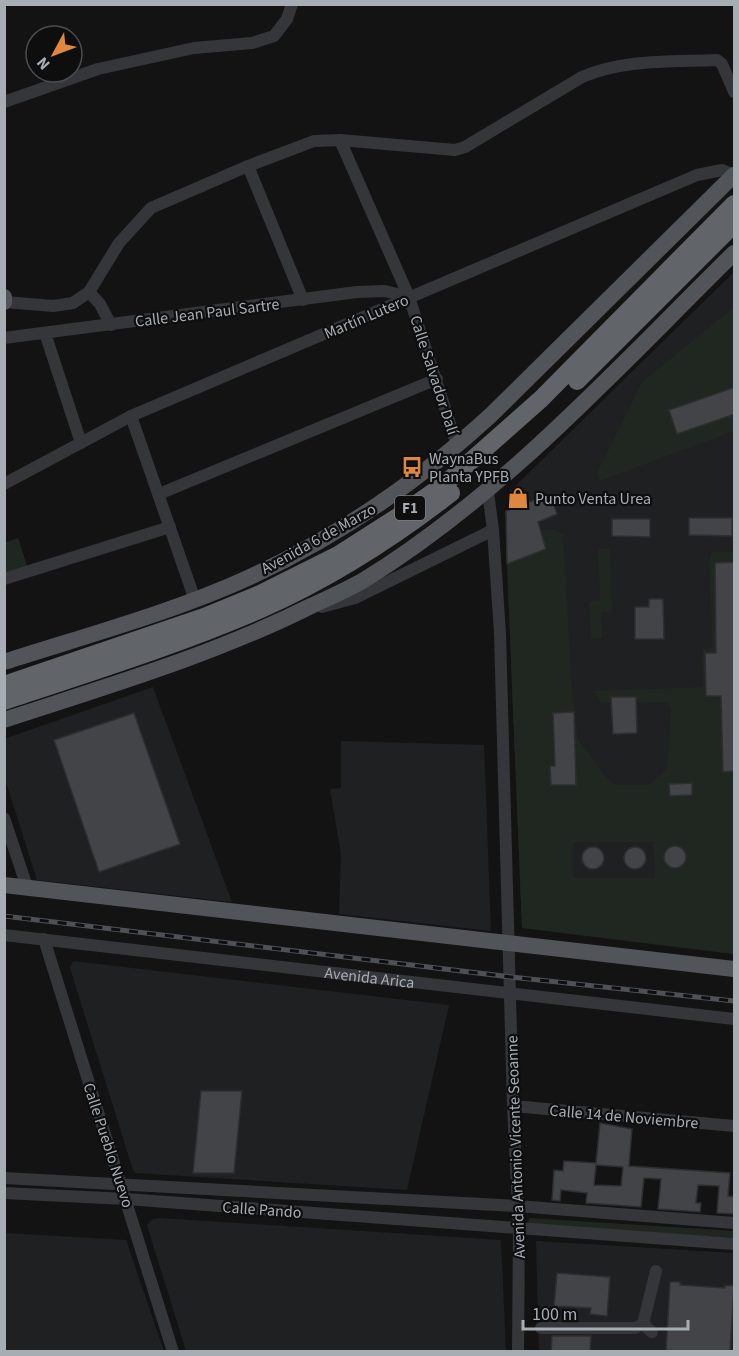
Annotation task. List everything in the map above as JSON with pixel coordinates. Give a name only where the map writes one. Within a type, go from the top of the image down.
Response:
[{"type":"highway","name":"Avenida 6 de Marzo","points":[[4,685],[204,617],[260,594],[338,555],[399,516],[454,476],[541,399],[735,204]]},
{"type":"highway","name":"F1","points":[[4,701],[132,658],[263,608],[340,569],[412,524],[489,462],[549,408],[735,224]]},
{"type":"main road","name":"Avenida 6 de Marzo","points":[[4,662],[195,600],[250,577],[371,511],[457,445],[527,380],[735,175]]},
{"type":"main road","points":[[4,720],[203,654],[295,614],[363,580],[488,492],[735,253]]},
{"type":"main road","points":[[4,885],[735,969]]},
{"type":"street","points":[[4,102],[98,69],[195,48],[252,43],[274,36],[287,20],[292,4]]},
{"type":"street","points":[[5,300],[53,306],[73,303],[89,292],[119,243],[151,208],[248,166],[314,141],[340,140],[454,150],[465,147],[582,77],[600,69],[621,64],[717,60],[722,64],[735,92]]},
{"type":"street","name":"Calle Salvador Dalí","points":[[340,140],[410,297],[457,445]]},
{"type":"street","points":[[248,166],[303,300]]},
{"type":"street","name":"Martín Lutero","points":[[4,484],[131,416],[697,174],[722,170],[735,175]]},
{"type":"street","name":"Calle Jean Paul Sartre","points":[[4,338],[357,292],[385,291],[410,297]]},
{"type":"street","points":[[89,292],[100,304],[111,325]]},
{"type":"street","points":[[45,333],[81,443]]},
{"type":"street","points":[[159,494],[437,379]]},
{"type":"street","points":[[131,416],[195,600]]},
{"type":"street","name":"Avenida Antonio Vicente Seoanne","points":[[488,492],[500,633],[507,944],[511,976],[509,992],[519,1228],[518,1352]]},
{"type":"street","points":[[4,579],[170,527]]},
{"type":"street","points":[[295,614],[355,598],[493,530]]},
{"type":"street","points":[[4,818],[27,887]]},
{"type":"street","name":"Avenida Arica","points":[[4,934],[735,1019]]},
{"type":"street","name":"Calle Pueblo Nuevo","points":[[44,939],[173,1352]]},
{"type":"street","name":"Calle 14 de Noviembre","points":[[513,1106],[735,1126]]},
{"type":"street","name":"Calle Pando","points":[[4,1178],[517,1206],[735,1223]]},
{"type":"street","name":"Calle Pando","points":[[4,1193],[126,1199],[735,1244]]},
{"type":"street","points":[[541,1328],[647,1328],[656,1271]]},
{"type":"shaded area","points":[[734,272],[734,954],[522,928],[507,564],[507,494]]},
{"type":"shaded area","points":[[734,307],[734,387],[669,410],[677,434],[734,414],[734,431],[599,481],[597,473],[642,382]]},
{"type":"shaded area","points":[[540,530],[556,530],[563,535],[572,690],[578,740],[606,777],[616,785],[649,785],[667,769],[671,709],[667,702],[601,703],[594,691],[703,687],[702,649],[713,648],[709,562],[712,552],[734,552],[734,562],[715,563],[716,653],[705,654],[706,696],[734,696],[734,954],[522,928],[507,564],[546,549]],"holes":[[[573,842],[654,842],[655,878],[573,878]]]},
{"type":"shaded area","points":[[18,538],[27,566],[5,573],[4,543]]},
{"type":"shaded area","points":[[610,548],[612,612],[601,612],[602,638],[591,638],[589,601],[600,600],[598,549]]},
{"type":"shaded area","points":[[153,687],[232,902],[37,880],[5,779],[4,739]]},
{"type":"shaded area","points":[[341,741],[484,745],[491,931],[339,914],[341,854],[330,789],[341,788]]},
{"type":"shaded area","points":[[73,961],[449,1005],[407,1190],[135,1173],[70,968]]},
{"type":"shaded area","points":[[530,1218],[734,1231],[734,1238],[529,1225]]},
{"type":"shaded area","points":[[153,1219],[501,1240],[506,1351],[186,1351],[147,1225]]},
{"type":"shaded area","points":[[4,1233],[126,1240],[164,1351],[5,1351]]},
{"type":"shaded area","points":[[536,1241],[734,1253],[734,1351],[539,1351]]},
{"type":"building","points":[[735,387],[735,414],[677,434],[669,410]]},
{"type":"building","points":[[550,494],[557,514],[538,522],[546,549],[507,564],[506,511]]},
{"type":"building","points":[[689,518],[732,518],[732,536],[689,535]]},
{"type":"building","points":[[612,519],[650,519],[650,537],[612,536]]},
{"type":"building","points":[[735,562],[735,771],[723,772],[721,696],[706,696],[705,653],[716,653],[715,563]]},
{"type":"building","points":[[649,599],[663,599],[664,639],[635,639],[635,607],[649,607]]},
{"type":"building","points":[[611,697],[636,697],[637,733],[613,734]]},
{"type":"building","points":[[574,712],[576,785],[551,785],[550,766],[555,766],[553,713]]},
{"type":"building","points":[[134,713],[180,844],[99,872],[54,740]]},
{"type":"building","points":[[692,783],[692,795],[670,796],[669,784]]},
{"type":"building","points":[[671,846],[679,846],[686,853],[686,861],[679,868],[671,868],[664,861],[664,853]]},
{"type":"building","points":[[589,847],[597,847],[604,854],[604,862],[597,869],[589,869],[582,862],[582,854]]},
{"type":"building","points":[[631,847],[639,847],[646,854],[646,862],[639,869],[631,869],[624,862],[624,854]]},
{"type":"building","points":[[201,1091],[242,1091],[234,1173],[193,1173]]},
{"type":"building","points":[[600,1123],[632,1129],[629,1166],[730,1173],[728,1196],[735,1197],[735,1214],[717,1213],[719,1186],[698,1185],[696,1203],[701,1203],[700,1212],[658,1209],[661,1179],[644,1178],[641,1207],[586,1203],[587,1193],[561,1190],[560,1201],[552,1200],[554,1170],[563,1171],[564,1161],[596,1163]],"holes":[[[596,1165],[623,1167],[621,1186],[594,1185]]]},
{"type":"building","points":[[557,1273],[610,1277],[607,1316],[590,1314],[591,1308],[554,1306]]},
{"type":"building","points":[[670,1282],[680,1282],[680,1285],[725,1288],[725,1285],[734,1286],[730,1352],[666,1352]]},
{"type":"building","points":[[552,1336],[591,1336],[590,1352],[551,1352]]},
{"type":"railway","points":[[4,916],[511,977],[734,1001]]},
{"type":"place","name":"WaynaBus Planta YPFB","points":[[412,467]]},
{"type":"place","name":"Punto Venta Urea","points":[[518,498]]}]
